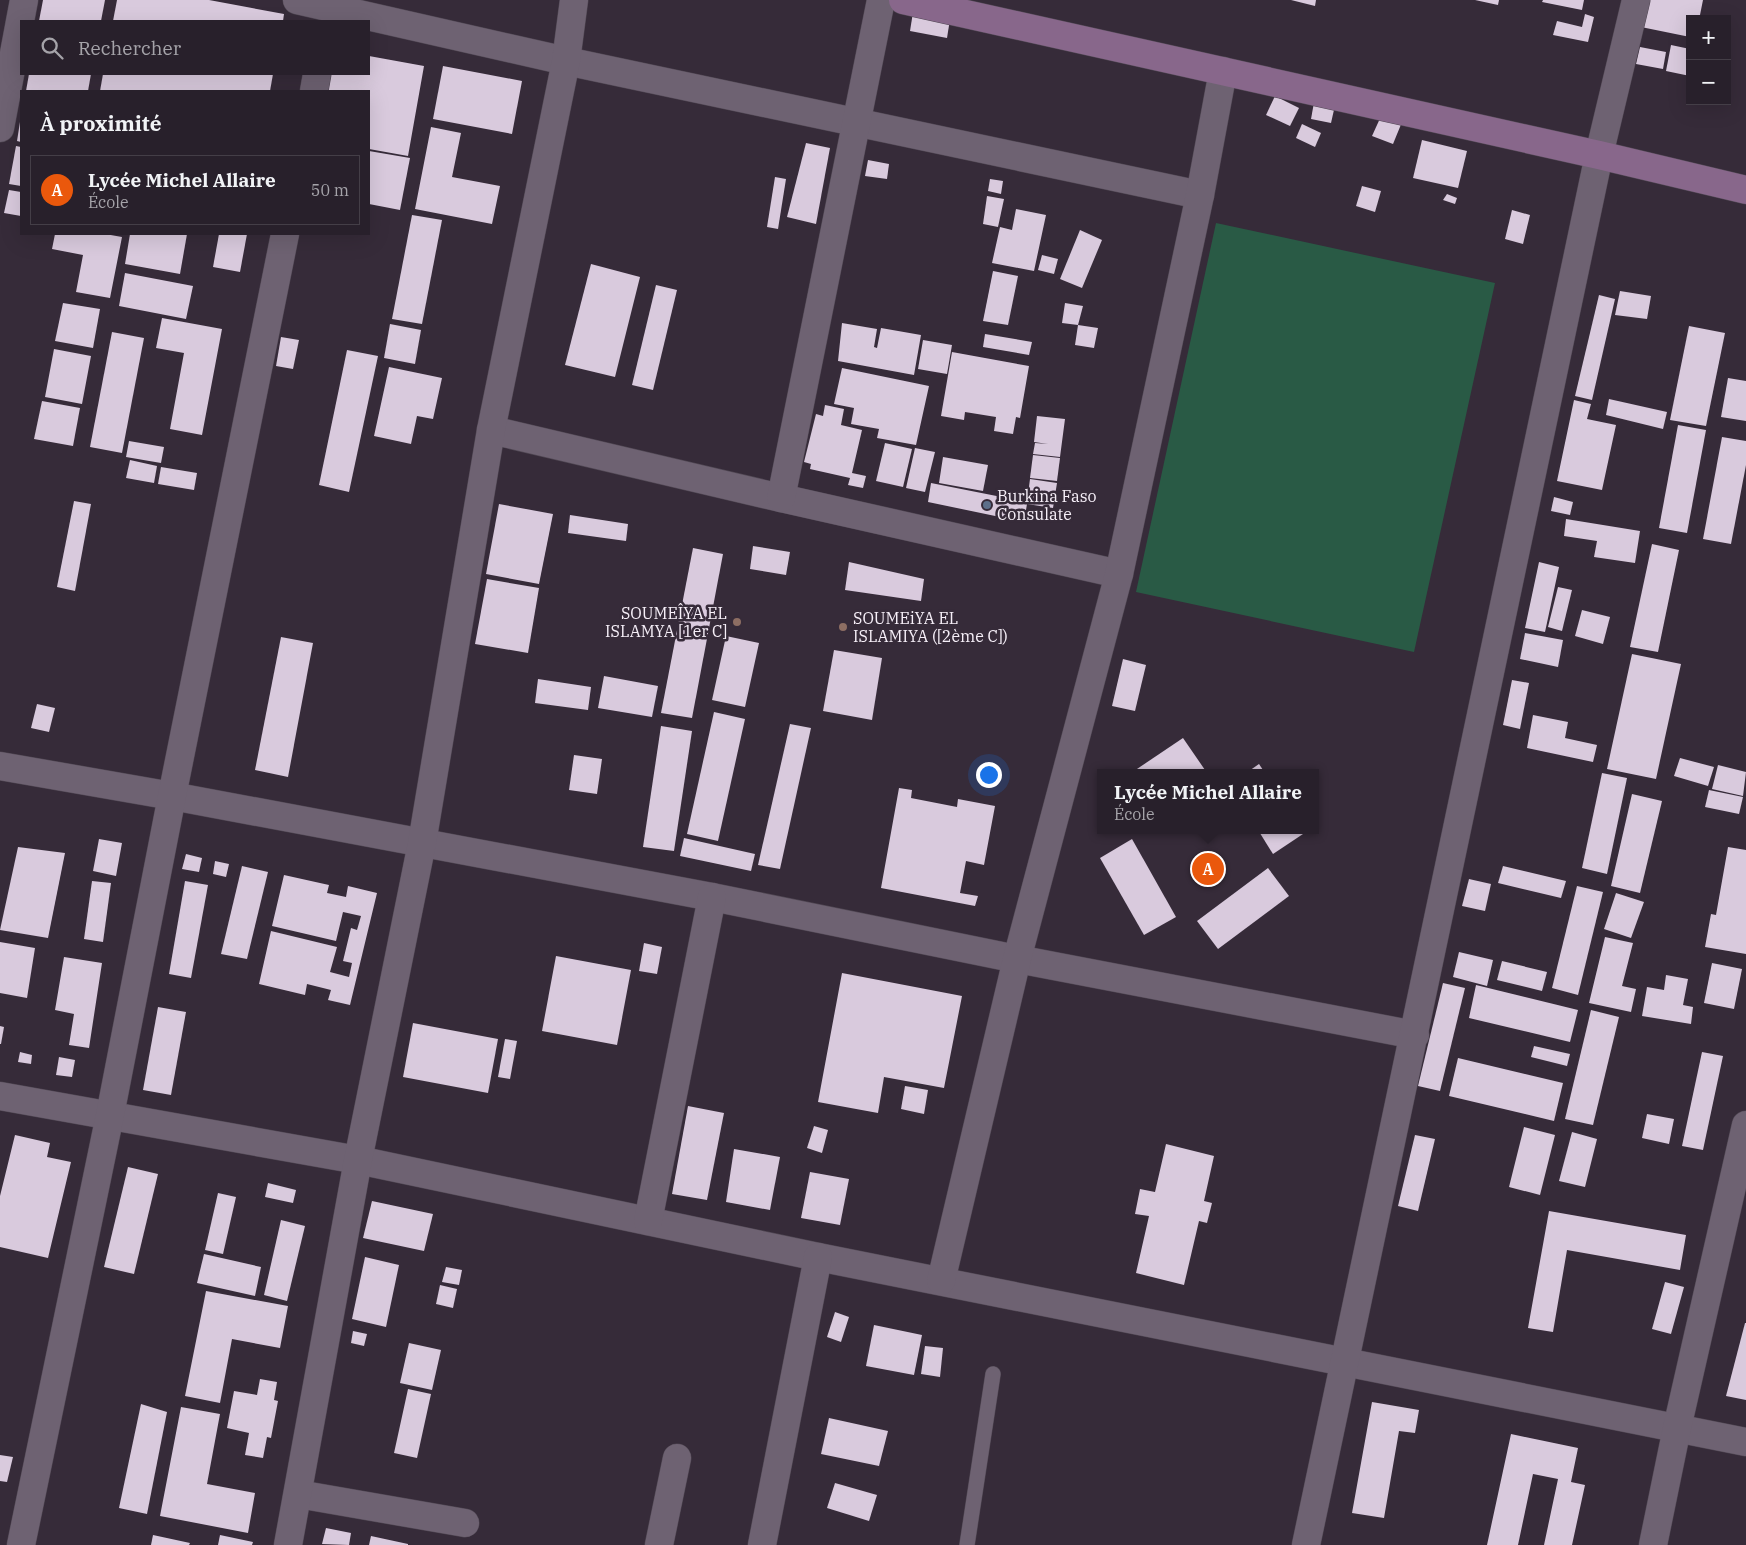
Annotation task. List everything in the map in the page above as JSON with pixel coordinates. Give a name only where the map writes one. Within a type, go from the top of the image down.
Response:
[{"type":"main road","points":[[903,0],[1599,155],[1746,190]]},
{"type":"street","points":[[0,128],[5,75],[24,0]]},
{"type":"street","points":[[297,0],[330,10],[566,61],[1200,194]]},
{"type":"street","points":[[288,1545],[358,1160],[422,843],[491,430],[566,61],[574,0]]},
{"type":"street","points":[[781,498],[881,0]]},
{"type":"street","points":[[1306,1545],[1599,155],[1636,0]]},
{"type":"street","points":[[941,1282],[1017,959],[1119,574],[1200,194],[1223,71]]},
{"type":"street","points":[[314,90],[317,75]]},
{"type":"street","points":[[21,1545],[110,1115],[285,235]]},
{"type":"street","points":[[491,430],[1119,574]]},
{"type":"street","points":[[0,766],[172,796],[712,897],[1017,959],[1415,1035]]},
{"type":"street","points":[[648,1221],[712,897]]},
{"type":"street","points":[[0,1096],[358,1160],[941,1282],[1746,1442]]},
{"type":"street","points":[[1653,1545],[1677,1428],[1746,1125]]},
{"type":"street","points":[[762,1545],[818,1257]]},
{"type":"street","points":[[659,1545],[678,1458]]},
{"type":"street","points":[[298,1494],[465,1523]]},
{"type":"lane","points":[[967,1545],[993,1374]]},
{"type":"green space","points":[[1216,223],[1495,283],[1414,652],[1136,592]]},
{"type":"building","points":[[43,0],[105,0],[101,20],[39,20]]},
{"type":"building","points":[[117,0],[209,0],[284,14],[283,20],[113,20]]},
{"type":"building","points":[[1291,0],[1316,0],[1315,6]]},
{"type":"building","points":[[1475,0],[1499,0],[1498,5]]},
{"type":"building","points":[[1543,0],[1584,0],[1582,10],[1542,2]]},
{"type":"building","points":[[1647,0],[1703,0],[1700,15],[1686,15],[1686,36],[1641,27]]},
{"type":"building","points":[[914,6],[951,13],[947,38],[910,31]]},
{"type":"building","points":[[1585,14],[1594,17],[1588,42],[1553,35],[1557,21],[1582,27]]},
{"type":"building","points":[[1671,45],[1686,48],[1686,75],[1666,71]]},
{"type":"building","points":[[1640,47],[1666,52],[1663,69],[1636,64]]},
{"type":"building","points":[[370,56],[424,66],[408,156],[370,149],[370,90],[328,90],[331,75],[370,75]]},
{"type":"building","points":[[443,66],[522,81],[512,134],[433,119]]},
{"type":"building","points":[[29,75],[91,75],[88,90],[26,90]]},
{"type":"building","points":[[103,75],[273,75],[270,90],[100,90]]},
{"type":"building","points":[[1275,96],[1299,108],[1290,126],[1266,115]]},
{"type":"building","points":[[1315,97],[1336,101],[1331,123],[1311,119]]},
{"type":"building","points":[[1382,114],[1402,122],[1393,144],[1372,136]]},
{"type":"building","points":[[20,122],[20,142],[17,141]]},
{"type":"building","points":[[1302,124],[1321,133],[1315,147],[1296,138]]},
{"type":"building","points":[[431,127],[461,133],[452,177],[500,186],[492,224],[415,209]]},
{"type":"building","points":[[1422,140],[1467,151],[1458,188],[1413,178]]},
{"type":"building","points":[[806,143],[830,148],[816,224],[787,217]]},
{"type":"building","points":[[16,146],[20,147],[20,186],[9,184]]},
{"type":"building","points":[[370,151],[410,158],[400,210],[370,204]]},
{"type":"building","points":[[868,160],[889,164],[887,179],[865,176]]},
{"type":"building","points":[[775,177],[786,179],[778,229],[767,227]]},
{"type":"building","points":[[990,179],[1003,181],[1001,194],[988,191]]},
{"type":"building","points":[[1362,186],[1381,191],[1375,212],[1356,206]]},
{"type":"building","points":[[9,190],[20,192],[20,216],[4,213]]},
{"type":"building","points":[[1447,194],[1457,198],[1455,204],[1443,200]]},
{"type":"building","points":[[987,196],[1004,199],[998,227],[983,224]]},
{"type":"building","points":[[1016,209],[1046,215],[1034,271],[992,263],[1000,227],[1012,230]]},
{"type":"building","points":[[1512,210],[1530,215],[1523,244],[1505,239]]},
{"type":"building","points":[[412,215],[442,220],[422,324],[392,319]]},
{"type":"building","points":[[1080,230],[1102,240],[1082,288],[1060,279]]},
{"type":"building","points":[[55,235],[111,235],[122,237],[110,298],[76,292],[83,255],[52,249]]},
{"type":"building","points":[[130,235],[187,235],[180,274],[125,264]]},
{"type":"building","points":[[219,235],[247,235],[240,272],[213,267]]},
{"type":"building","points":[[1042,255],[1058,259],[1054,274],[1038,270]]},
{"type":"building","points":[[591,264],[640,277],[615,377],[565,365]]},
{"type":"building","points":[[993,271],[1018,276],[1008,325],[983,321]]},
{"type":"building","points":[[125,273],[193,286],[186,319],[119,306]]},
{"type":"building","points":[[656,285],[677,290],[653,390],[632,385]]},
{"type":"building","points":[[1620,291],[1651,296],[1647,319],[1615,315]]},
{"type":"building","points":[[1599,295],[1615,299],[1592,400],[1575,396]]},
{"type":"building","points":[[63,303],[100,309],[93,348],[55,341]]},
{"type":"building","points":[[1065,303],[1083,306],[1078,325],[1062,323]]},
{"type":"building","points":[[162,318],[222,329],[202,435],[170,429],[184,353],[156,348]]},
{"type":"building","points":[[842,323],[877,329],[874,347],[877,348],[881,328],[921,335],[914,375],[838,361]]},
{"type":"building","points":[[390,324],[421,330],[415,364],[384,358]]},
{"type":"building","points":[[1078,325],[1098,328],[1094,348],[1075,345]]},
{"type":"building","points":[[1689,326],[1725,333],[1706,426],[1670,420]]},
{"type":"building","points":[[112,332],[144,338],[122,453],[90,447]]},
{"type":"building","points":[[985,334],[1032,342],[1029,355],[983,347]]},
{"type":"building","points":[[281,337],[299,340],[293,369],[276,366]]},
{"type":"building","points":[[923,340],[952,345],[947,374],[918,369]]},
{"type":"building","points":[[54,349],[91,356],[82,404],[45,397]]},
{"type":"building","points":[[347,350],[378,356],[349,492],[319,485]]},
{"type":"building","points":[[952,352],[1029,366],[1020,418],[1016,417],[1013,434],[994,431],[996,417],[965,412],[964,420],[941,416]]},
{"type":"building","points":[[389,367],[442,378],[433,419],[417,416],[411,444],[374,436]]},
{"type":"building","points":[[842,368],[929,386],[916,445],[877,438],[879,429],[851,424],[854,408],[834,404]]},
{"type":"building","points":[[1728,378],[1746,381],[1746,421],[1721,417]]},
{"type":"building","points":[[1609,399],[1667,412],[1663,429],[1606,415]]},
{"type":"building","points":[[1574,400],[1591,404],[1587,419],[1616,425],[1602,490],[1557,481]]},
{"type":"building","points":[[42,401],[80,408],[73,446],[34,439]]},
{"type":"building","points":[[825,405],[844,409],[841,425],[862,430],[852,473],[866,476],[863,488],[848,485],[850,478],[810,469],[811,464],[804,462],[816,414],[823,416]]},
{"type":"building","points":[[1037,416],[1065,419],[1060,457],[1033,454],[1035,443],[1048,444],[1034,442]]},
{"type":"building","points":[[1678,425],[1706,430],[1687,533],[1659,528]]},
{"type":"building","points":[[1722,437],[1746,441],[1746,465],[1731,544],[1703,539]]},
{"type":"building","points":[[129,441],[164,447],[161,463],[126,457]]},
{"type":"building","points":[[885,443],[912,449],[903,487],[876,481]]},
{"type":"building","points":[[915,448],[935,452],[925,492],[906,488]]},
{"type":"building","points":[[1033,455],[1060,458],[1057,481],[1030,478]]},
{"type":"building","points":[[943,457],[988,465],[983,491],[939,483]]},
{"type":"building","points":[[130,460],[157,466],[154,483],[126,478]]},
{"type":"building","points":[[161,467],[197,473],[194,490],[158,484]]},
{"type":"building","points":[[1030,479],[1057,483],[1053,508],[1027,504],[1024,522],[928,502],[931,483],[1027,502]]},
{"type":"building","points":[[1554,497],[1573,502],[1570,515],[1551,511]]},
{"type":"building","points":[[74,501],[91,504],[75,591],[57,587]]},
{"type":"building","points":[[499,504],[553,514],[539,584],[486,574]]},
{"type":"building","points":[[570,515],[628,524],[626,541],[568,533]]},
{"type":"building","points":[[1566,519],[1640,531],[1635,563],[1594,557],[1597,541],[1564,536]]},
{"type":"building","points":[[1652,544],[1679,550],[1658,652],[1630,647]]},
{"type":"building","points":[[753,546],[790,552],[786,575],[750,569]]},
{"type":"building","points":[[693,548],[723,554],[692,718],[661,713]]},
{"type":"building","points":[[849,562],[924,579],[921,601],[845,590]]},
{"type":"building","points":[[1539,562],[1559,567],[1545,632],[1525,628]]},
{"type":"building","points":[[487,579],[539,588],[528,653],[475,644]]},
{"type":"building","points":[[1558,587],[1572,590],[1562,631],[1548,627]]},
{"type":"building","points":[[1582,610],[1610,617],[1603,644],[1575,636]]},
{"type":"building","points":[[1525,633],[1563,640],[1558,667],[1520,659]]},
{"type":"building","points":[[726,636],[759,643],[745,707],[712,700]]},
{"type":"building","points":[[281,637],[313,643],[288,777],[255,770]]},
{"type":"building","points":[[834,650],[882,658],[872,720],[823,711]]},
{"type":"building","points":[[1632,654],[1681,664],[1656,779],[1607,769]]},
{"type":"building","points":[[1123,659],[1146,665],[1135,711],[1112,706]]},
{"type":"building","points":[[604,676],[658,686],[652,717],[598,708]]},
{"type":"building","points":[[538,679],[591,687],[588,710],[535,703]]},
{"type":"building","points":[[1512,680],[1529,683],[1520,729],[1503,725]]},
{"type":"building","points":[[37,704],[55,708],[49,732],[31,728]]},
{"type":"building","points":[[714,712],[745,719],[718,841],[687,834]]},
{"type":"building","points":[[1533,715],[1568,722],[1565,738],[1597,745],[1593,762],[1527,748]]},
{"type":"building","points":[[790,724],[811,728],[780,869],[758,865]]},
{"type":"building","points":[[661,726],[692,731],[674,851],[643,847]]},
{"type":"building","points":[[1183,738],[1204,769],[1137,769]]},
{"type":"building","points":[[574,755],[602,759],[597,794],[569,790]]},
{"type":"building","points":[[1680,758],[1714,767],[1708,786],[1674,776]]},
{"type":"building","points":[[1259,764],[1262,769],[1252,769]]},
{"type":"building","points":[[1718,765],[1746,772],[1743,796],[1712,789]]},
{"type":"building","points":[[1602,773],[1627,778],[1607,874],[1582,868]]},
{"type":"building","points":[[899,788],[912,790],[911,798],[957,807],[958,799],[995,806],[984,865],[966,861],[960,893],[978,896],[975,906],[881,888]]},
{"type":"building","points":[[1709,790],[1743,797],[1739,814],[1705,807]]},
{"type":"building","points":[[1632,794],[1662,801],[1640,893],[1611,886]]},
{"type":"building","points":[[1260,834],[1303,834],[1273,854]]},
{"type":"building","points":[[684,838],[755,854],[751,871],[680,856]]},
{"type":"building","points":[[99,839],[122,843],[116,876],[93,871]]},
{"type":"building","points":[[1132,839],[1176,917],[1144,935],[1100,858]]},
{"type":"building","points":[[18,847],[65,853],[48,938],[0,930]]},
{"type":"building","points":[[1728,847],[1746,850],[1746,954],[1705,947],[1711,914],[1716,915]]},
{"type":"building","points":[[186,854],[202,858],[199,872],[182,869]]},
{"type":"building","points":[[215,861],[229,864],[226,877],[213,874]]},
{"type":"building","points":[[242,866],[268,872],[247,959],[221,954]]},
{"type":"building","points":[[1503,866],[1566,881],[1561,898],[1498,883]]},
{"type":"building","points":[[1268,868],[1289,896],[1218,949],[1197,921]]},
{"type":"building","points":[[284,875],[329,885],[327,893],[346,897],[348,886],[377,893],[350,1005],[328,1000],[331,990],[307,984],[305,995],[259,984],[271,931],[337,947],[330,972],[349,977],[352,963],[343,961],[351,928],[357,930],[361,916],[343,912],[336,941],[272,926]]},
{"type":"building","points":[[1469,879],[1491,884],[1485,911],[1462,906]]},
{"type":"building","points":[[92,881],[111,883],[103,942],[84,939]]},
{"type":"building","points":[[185,881],[208,885],[191,978],[169,974]]},
{"type":"building","points":[[1577,886],[1603,892],[1578,995],[1552,988]]},
{"type":"building","points":[[1616,893],[1644,902],[1631,938],[1604,929]]},
{"type":"building","points":[[1605,937],[1633,943],[1622,986],[1636,989],[1631,1012],[1589,1003]]},
{"type":"building","points":[[0,942],[35,948],[27,998],[0,993]]},
{"type":"building","points":[[644,943],[662,947],[657,974],[639,971]]},
{"type":"building","points":[[1459,952],[1493,960],[1487,986],[1453,977]]},
{"type":"building","points":[[556,956],[631,970],[617,1045],[542,1031]]},
{"type":"building","points":[[64,957],[102,963],[89,1048],[69,1045],[74,1014],[55,1010]]},
{"type":"building","points":[[1502,961],[1547,972],[1542,991],[1497,980]]},
{"type":"building","points":[[1712,963],[1742,969],[1734,1009],[1704,1003]]},
{"type":"building","points":[[842,973],[962,996],[944,1088],[884,1077],[878,1113],[818,1102]]},
{"type":"building","points":[[1666,975],[1688,979],[1683,1005],[1693,1007],[1691,1024],[1642,1016],[1647,987],[1664,990]]},
{"type":"building","points":[[1443,983],[1465,988],[1440,1091],[1418,1086]]},
{"type":"building","points":[[1476,985],[1578,1010],[1570,1042],[1469,1018]]},
{"type":"building","points":[[158,1007],[186,1012],[171,1095],[143,1090]]},
{"type":"building","points":[[1591,1010],[1619,1017],[1593,1125],[1565,1119]]},
{"type":"building","points":[[413,1023],[498,1039],[488,1093],[403,1077]]},
{"type":"building","points":[[0,1026],[4,1027],[1,1044],[0,1044]]},
{"type":"building","points":[[505,1039],[517,1041],[510,1079],[498,1077]]},
{"type":"building","points":[[1534,1046],[1570,1054],[1567,1066],[1531,1057]]},
{"type":"building","points":[[20,1052],[32,1055],[31,1064],[18,1062]]},
{"type":"building","points":[[1702,1052],[1723,1056],[1703,1150],[1682,1146]]},
{"type":"building","points":[[59,1057],[75,1060],[72,1077],[56,1075]]},
{"type":"building","points":[[1458,1058],[1563,1083],[1554,1121],[1449,1096]]},
{"type":"building","points":[[905,1086],[928,1090],[924,1114],[901,1109]]},
{"type":"building","points":[[688,1106],[724,1113],[707,1200],[672,1194]]},
{"type":"building","points":[[1647,1114],[1674,1119],[1669,1144],[1642,1138]]},
{"type":"building","points":[[814,1126],[828,1130],[822,1153],[807,1148]]},
{"type":"building","points":[[1524,1127],[1555,1135],[1540,1195],[1509,1187]]},
{"type":"building","points":[[1572,1132],[1597,1139],[1585,1187],[1559,1181]]},
{"type":"building","points":[[15,1135],[50,1143],[47,1157],[71,1162],[48,1258],[0,1247],[0,1196]]},
{"type":"building","points":[[1415,1135],[1435,1139],[1418,1211],[1398,1206]]},
{"type":"building","points":[[1166,1144],[1214,1156],[1204,1201],[1212,1203],[1207,1223],[1199,1221],[1184,1285],[1136,1273],[1149,1216],[1135,1214],[1140,1189],[1155,1192]]},
{"type":"building","points":[[734,1149],[780,1157],[770,1210],[726,1202]]},
{"type":"building","points":[[128,1167],[158,1174],[134,1274],[104,1267]]},
{"type":"building","points":[[810,1172],[849,1179],[840,1225],[801,1218]]},
{"type":"building","points":[[268,1183],[296,1190],[293,1203],[265,1197]]},
{"type":"building","points":[[218,1193],[236,1197],[223,1254],[205,1250]]},
{"type":"building","points":[[372,1201],[433,1214],[424,1251],[363,1238]]},
{"type":"building","points":[[1549,1211],[1686,1235],[1680,1270],[1567,1250],[1553,1332],[1528,1328]]},
{"type":"building","points":[[281,1220],[305,1226],[287,1301],[264,1295]]},
{"type":"building","points":[[204,1254],[261,1267],[255,1296],[197,1283]]},
{"type":"building","points":[[365,1257],[399,1265],[386,1327],[352,1319]]},
{"type":"building","points":[[446,1267],[462,1270],[459,1285],[442,1282]]},
{"type":"building","points":[[1665,1282],[1684,1287],[1671,1334],[1652,1329]]},
{"type":"building","points":[[440,1285],[457,1289],[453,1308],[436,1304]]},
{"type":"building","points":[[206,1291],[288,1306],[280,1348],[232,1339],[220,1403],[185,1396]]},
{"type":"building","points":[[835,1312],[849,1317],[841,1342],[827,1337]]},
{"type":"building","points":[[1746,1323],[1746,1400],[1726,1396]]},
{"type":"building","points":[[874,1325],[922,1335],[914,1375],[866,1366]]},
{"type":"building","points":[[353,1331],[367,1334],[364,1346],[351,1343]]},
{"type":"building","points":[[409,1343],[441,1350],[432,1390],[400,1383]]},
{"type":"building","points":[[925,1346],[943,1348],[940,1377],[921,1374]]},
{"type":"building","points":[[260,1379],[277,1382],[274,1400],[278,1401],[271,1438],[267,1437],[263,1458],[245,1455],[249,1433],[227,1428],[234,1391],[257,1395]]},
{"type":"building","points":[[408,1389],[431,1394],[417,1458],[394,1453]]},
{"type":"building","points":[[1372,1402],[1419,1410],[1415,1433],[1399,1431],[1384,1518],[1352,1513]]},
{"type":"building","points":[[141,1404],[167,1412],[147,1514],[119,1508]]},
{"type":"building","points":[[181,1407],[220,1414],[207,1484],[255,1493],[248,1533],[160,1516]]},
{"type":"building","points":[[829,1418],[888,1431],[879,1466],[821,1454]]},
{"type":"building","points":[[1511,1434],[1578,1448],[1571,1482],[1585,1485],[1572,1545],[1544,1545],[1558,1479],[1533,1474],[1518,1545],[1487,1545]]},
{"type":"building","points":[[0,1455],[13,1457],[7,1482],[0,1481]]},
{"type":"building","points":[[835,1483],[877,1495],[869,1521],[827,1508]]},
{"type":"building","points":[[326,1528],[351,1533],[349,1545],[322,1544]]},
{"type":"building","points":[[153,1535],[190,1543],[189,1545],[151,1545]]},
{"type":"building","points":[[220,1535],[253,1542],[252,1545],[218,1545]]},
{"type":"building","points":[[371,1536],[408,1544],[408,1545],[369,1545]]},
{"type":"place","name":"Burkina Faso Consulate","points":[[987,505]]},
{"type":"place","name":"SOUMEÎYA EL ISLAMYA [1er C]","points":[[737,622]]},
{"type":"place","name":"SOUMEiYA EL ISLAMIYA ([2ème C])","points":[[843,627]]},
{"type":"place","name":"Lycée Michel Allaire","points":[[1208,869]]}]
